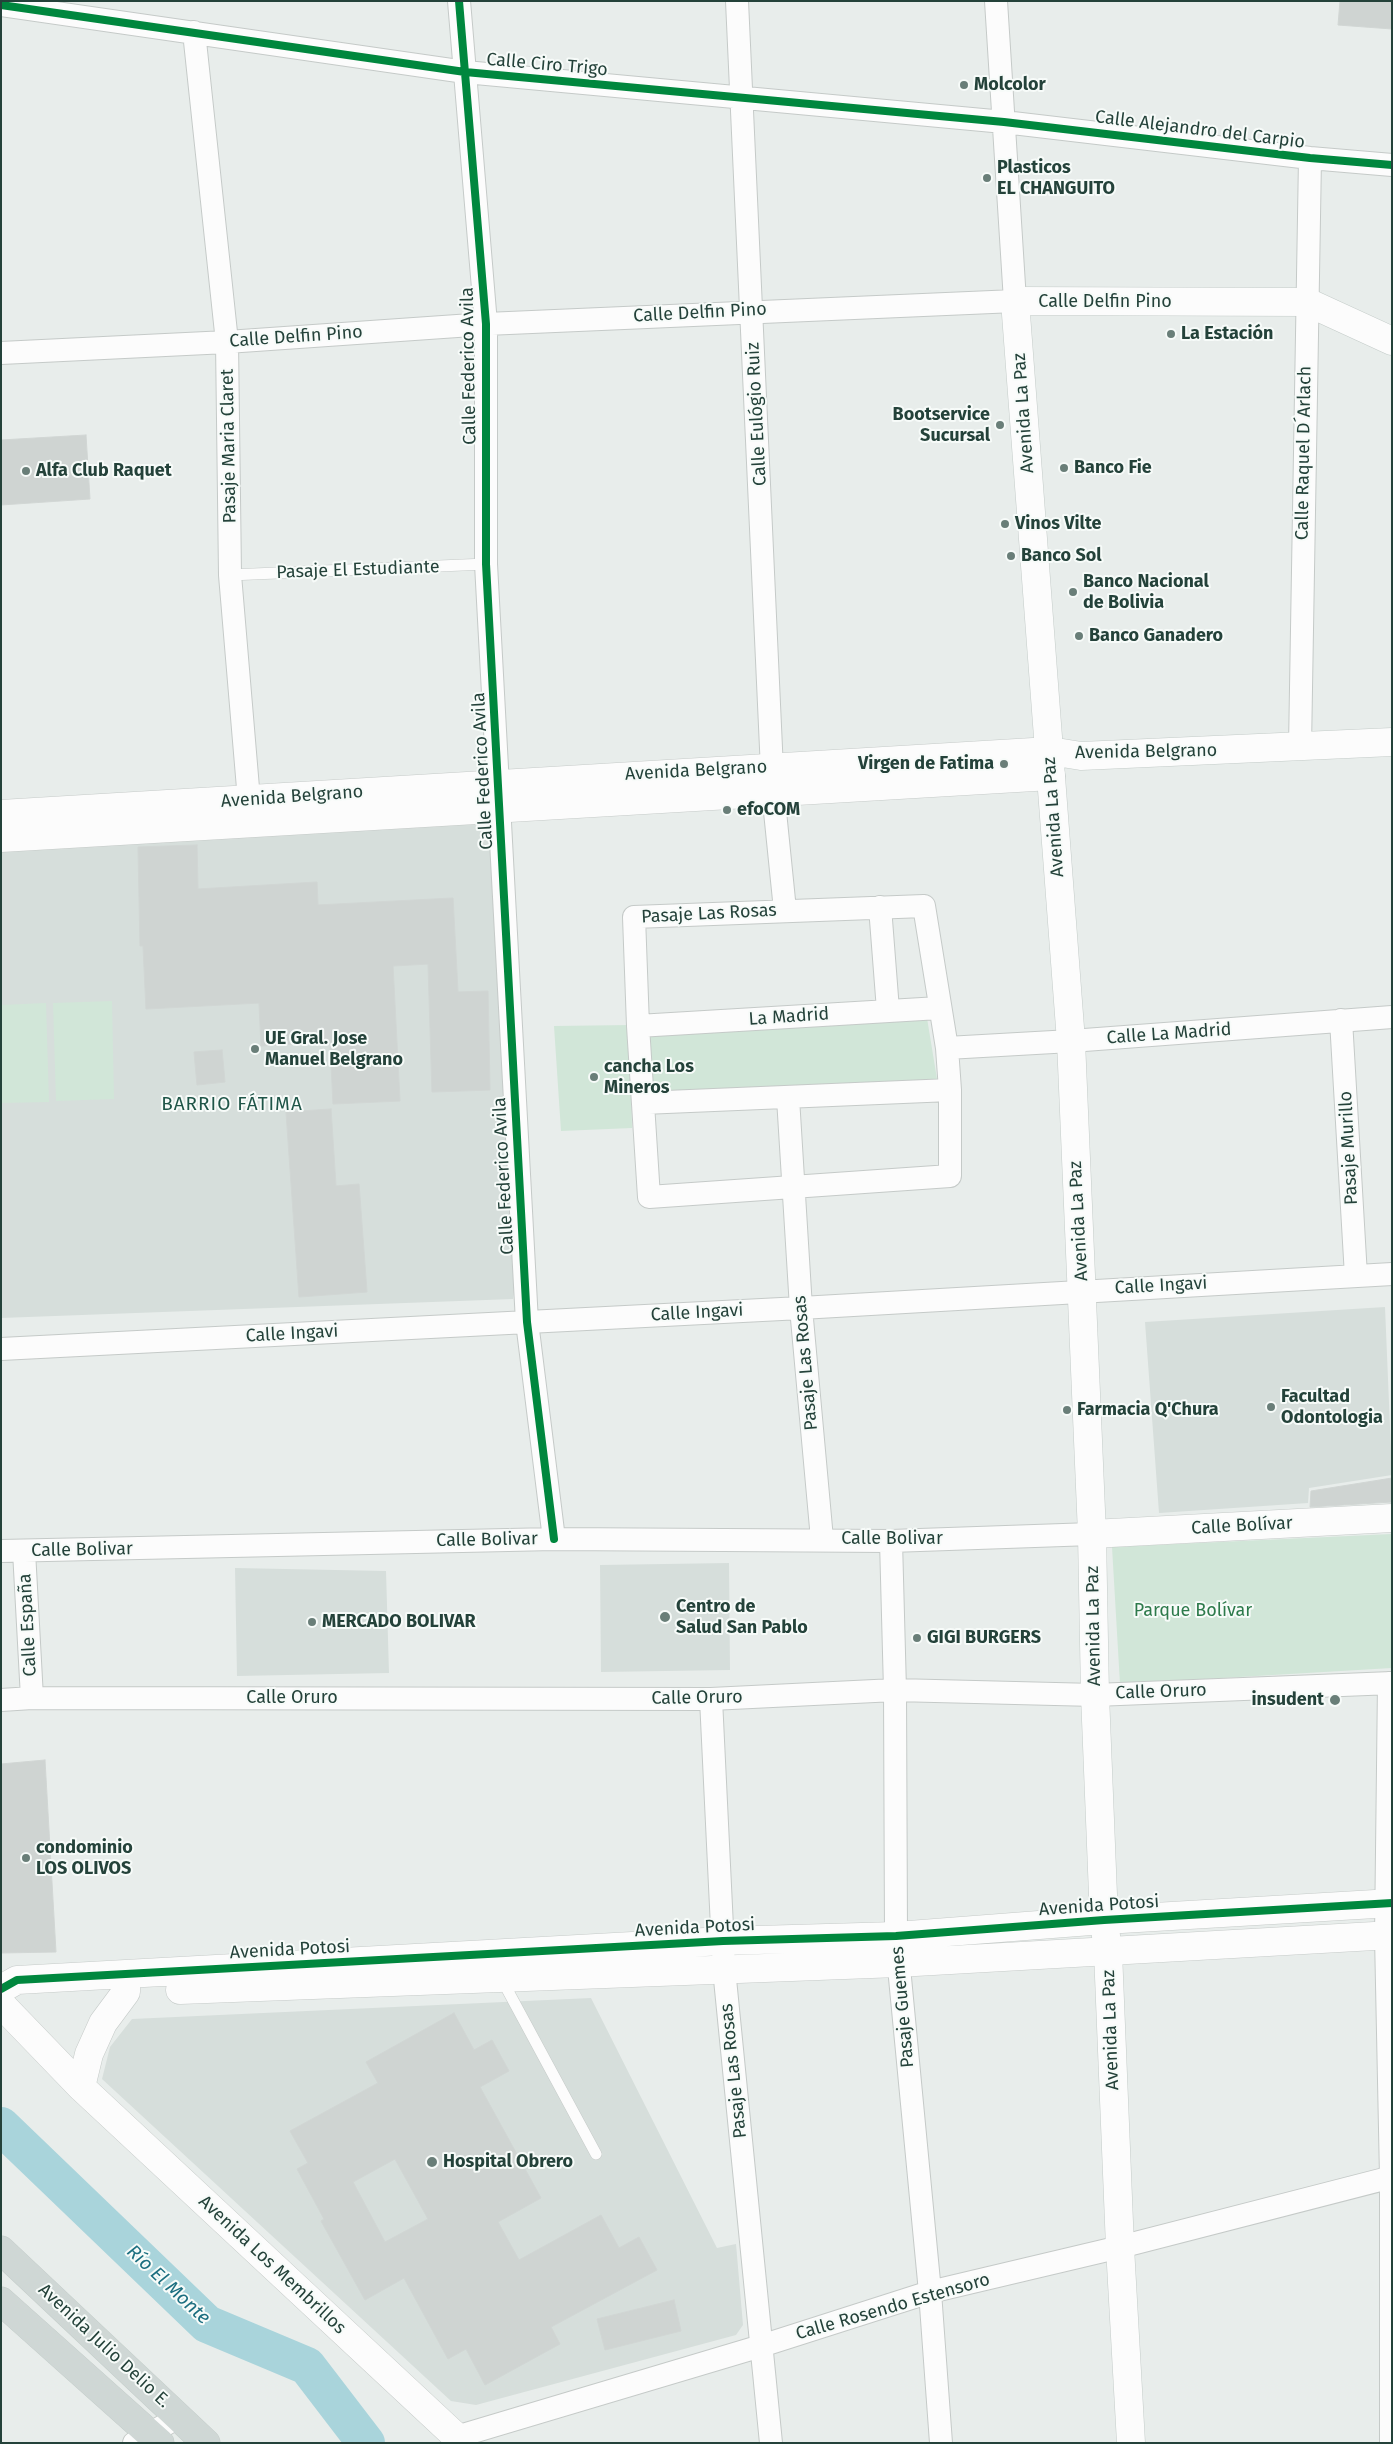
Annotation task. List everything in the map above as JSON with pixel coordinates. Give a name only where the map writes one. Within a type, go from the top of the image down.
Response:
[{"type":"main road","name":"Avenida Julio Delio E.","points":[[1,2250],[180,2416],[206,2443]]},
{"type":"main road","name":"Avenida Julio Delio E.","points":[[1,2301],[149,2440]]},
{"type":"street","name":"Calle Federico Avila","points":[[459,1],[486,324],[486,564],[500,795],[527,1322],[554,1539]]},
{"type":"street","name":"Calle Eulógio Ruiz","points":[[737,1],[773,780],[785,910]]},
{"type":"street","name":"Avenida La Paz","points":[[996,1],[1015,301],[1070,1041],[1092,1534],[1095,1695],[1104,1920],[1108,1952],[1120,2247],[1131,2443]]},
{"type":"street","name":"Calle Ciro Trigo","points":[[1,5],[465,72],[1004,122]]},
{"type":"street","name":"Pasaje Maria Claret","points":[[194,32],[228,342],[230,575],[249,800]]},
{"type":"street","name":"Calle Alejandro del Carpio","points":[[1004,122],[1310,158],[1392,165]]},
{"type":"street","name":"Calle Raquel D´Arlach","points":[[1300,747],[1310,158]]},
{"type":"street","name":"Calle Delfin Pino","points":[[1,353],[228,342],[486,324],[1015,301],[1307,302],[1392,341]]},
{"type":"street","name":"Avenida Belgrano","points":[[1,838],[500,795],[1050,763],[1081,756],[1392,742]]},
{"type":"street","name":"Avenida Belgrano","points":[[1,814],[249,800],[500,795]]},
{"type":"street","name":"Pasaje Las Rosas","points":[[924,906],[947,1048],[950,1090],[950,1176],[649,1197],[638,1026],[634,917],[785,910],[924,906]]},
{"type":"street","points":[[880,907],[888,1010]]},
{"type":"street","name":"La Madrid","points":[[638,1026],[940,1008]]},
{"type":"street","name":"Calle La Madrid","points":[[947,1048],[1070,1041],[1392,1017]]},
{"type":"street","name":"Pasaje Murillo","points":[[1342,1020],[1356,1276]]},
{"type":"street","points":[[643,1103],[950,1090]]},
{"type":"street","points":[[788,1098],[793,1187]]},
{"type":"street","name":"Pasaje Las Rosas","points":[[793,1187],[801,1308],[822,1539]]},
{"type":"street","name":"Calle Ingavi","points":[[1,1349],[801,1308],[1082,1290],[1392,1274]]},
{"type":"street","name":"Calle Bolívar","points":[[1092,1534],[1392,1518]]},
{"type":"street","name":"Calle Bolivar","points":[[1,1550],[554,1539],[822,1539],[891,1541],[1092,1534]]},
{"type":"street","name":"Pasaje Guemes","points":[[891,1541],[895,1690],[896,1936],[930,2292],[941,2443]]},
{"type":"street","name":"Calle España","points":[[24,1551],[32,1698]]},
{"type":"street","points":[[1390,1683],[1389,1935],[1392,2177],[1392,2443]]},
{"type":"street","name":"Calle Oruro","points":[[1,1700],[32,1698],[711,1699],[895,1690],[1095,1695],[1390,1683]]},
{"type":"street","name":"Pasaje Las Rosas","points":[[711,1699],[724,1969],[771,2443]]},
{"type":"street","name":"Avenida Potosi","points":[[499,1966],[723,1941],[896,1936],[1104,1920],[1389,1903]]},
{"type":"street","name":"Avenida Potosi","points":[[1,1989],[18,1980],[126,1983],[499,1966],[724,1969],[898,1963],[1389,1935]]},
{"type":"street","points":[[81,2087],[88,2054],[126,1983]]},
{"type":"street","name":"Avenida Potosi","points":[[1,1996],[21,1998],[126,1983]]},
{"type":"street","name":"Avenida Los Membrillos","points":[[1,2004],[81,2087],[460,2440]]},
{"type":"street","name":"Calle Rosendo Estensoro","points":[[460,2440],[930,2292],[1120,2247],[1392,2177]]},
{"type":"street","points":[[149,2440],[180,2416]]},
{"type":"lane","name":"Pasaje El Estudiante","points":[[230,575],[486,564]]},
{"type":"lane","points":[[499,1966],[596,2154]]},
{"type":"shaded area","name":"UE Gral. Jose Manuel Belgrano","points":[[498,822],[517,1251],[513,1299],[1,1318],[1,848]]},
{"type":"shaded area","name":"Facultad Odontologia","points":[[1385,1307],[1392,1475],[1309,1488],[1308,1503],[1159,1513],[1145,1322]]},
{"type":"shaded area","name":"Centro de Salud San Pablo","points":[[729,1563],[730,1670],[601,1672],[600,1565]]},
{"type":"shaded area","name":"MERCADO BOLIVAR","points":[[235,1568],[386,1571],[389,1673],[237,1676]]},
{"type":"shaded area","name":"Hospital Obrero","points":[[591,1998],[717,2248],[736,2244],[743,2325],[736,2335],[476,2405],[451,2401],[102,2079],[110,2047],[132,2019]]},
{"type":"green space","points":[[112,1001],[114,1099],[56,1101],[53,1003]]},
{"type":"green space","points":[[46,1003],[49,1102],[1,1103],[1,1005]]},
{"type":"green space","points":[[927,1018],[937,1079],[647,1099],[642,1030]]},
{"type":"green space","name":"cancha Los Mineros","points":[[630,1025],[632,1128],[561,1131],[554,1026]]},
{"type":"green space","name":"Parque Bolívar","points":[[1392,1534],[1392,1668],[1120,1684],[1112,1547]]},
{"type":"building","points":[[1340,1],[1392,1],[1392,29],[1338,25]]},
{"type":"building","points":[[86,435],[90,499],[1,505],[1,440]]},
{"type":"building","points":[[197,845],[198,889],[317,882],[318,905],[453,898],[458,992],[488,991],[490,1090],[432,1092],[428,964],[393,966],[400,1101],[333,1104],[330,1042],[261,1046],[259,1003],[146,1009],[143,946],[140,946],[138,847]]},
{"type":"building","points":[[222,1050],[225,1082],[197,1085],[194,1052]]},
{"type":"building","points":[[331,1109],[336,1186],[359,1184],[367,1292],[299,1297],[286,1112]]},
{"type":"building","points":[[1392,1478],[1392,1502],[1310,1507],[1311,1491]]},
{"type":"building","name":"condominio LOS OLIVOS","points":[[45,1760],[56,1952],[1,1953],[1,1764]]},
{"type":"building","points":[[454,2013],[474,2050],[492,2040],[509,2071],[480,2087],[541,2198],[498,2222],[519,2260],[601,2215],[619,2248],[639,2237],[657,2270],[551,2327],[560,2344],[485,2385],[466,2349],[448,2359],[404,2278],[365,2300],[321,2221],[324,2219],[297,2169],[308,2163],[290,2131],[378,2083],[366,2062]],"holes":[[[395,2159],[428,2219],[385,2242],[353,2182]]]},
{"type":"building","points":[[674,2300],[681,2331],[605,2350],[597,2319]]},
{"type":"waterway","name":"Río El Monte","points":[[1,2126],[207,2324],[307,2366],[366,2443]]},
{"type":"cycle path","points":[[459,1],[486,324],[486,564],[527,1322],[554,1539]]},
{"type":"cycle path","points":[[1,5],[465,72],[1004,122],[1310,158],[1392,165]]},
{"type":"cycle path","points":[[1,1989],[17,1980],[723,1941],[896,1936],[1104,1920],[1392,1903]]},
{"type":"place","name":"Molcolor","points":[[964,85]]},
{"type":"place","name":"Plasticos EL CHANGUITO","points":[[987,178]]},
{"type":"place","name":"La Estación","points":[[1171,334]]},
{"type":"place","name":"Bootservice Sucursal","points":[[1000,425]]},
{"type":"place","name":"Banco Fie","points":[[1064,468]]},
{"type":"place","name":"Alfa Club Raquet","points":[[26,471]]},
{"type":"place","name":"Vinos Vilte","points":[[1005,524]]},
{"type":"place","name":"Banco Sol","points":[[1011,556]]},
{"type":"place","name":"Banco Nacional de Bolivia","points":[[1073,592]]},
{"type":"place","name":"Banco Ganadero","points":[[1079,636]]},
{"type":"place","name":"Virgen de Fatima","points":[[1004,764]]},
{"type":"place","name":"efoCOM","points":[[727,810]]},
{"type":"place","name":"UE Gral. Jose Manuel Belgrano","points":[[255,1049]]},
{"type":"place","name":"cancha Los Mineros","points":[[594,1077]]},
{"type":"place","name":"Facultad Odontologia","points":[[1271,1407]]},
{"type":"place","name":"Farmacia Q'Chura","points":[[1067,1410]]},
{"type":"place","name":"Centro de Salud San Pablo","points":[[665,1617]]},
{"type":"place","name":"MERCADO BOLIVAR","points":[[312,1622]]},
{"type":"place","name":"GIGI BURGERS","points":[[917,1638]]},
{"type":"place","name":"insudent","points":[[1335,1700]]},
{"type":"place","name":"condominio LOS OLIVOS","points":[[26,1858]]},
{"type":"place","name":"Hospital Obrero","points":[[432,2162]]},
{"type":"district","name":"BARRIO FÁTIMA","points":[[232,1105]]}]
